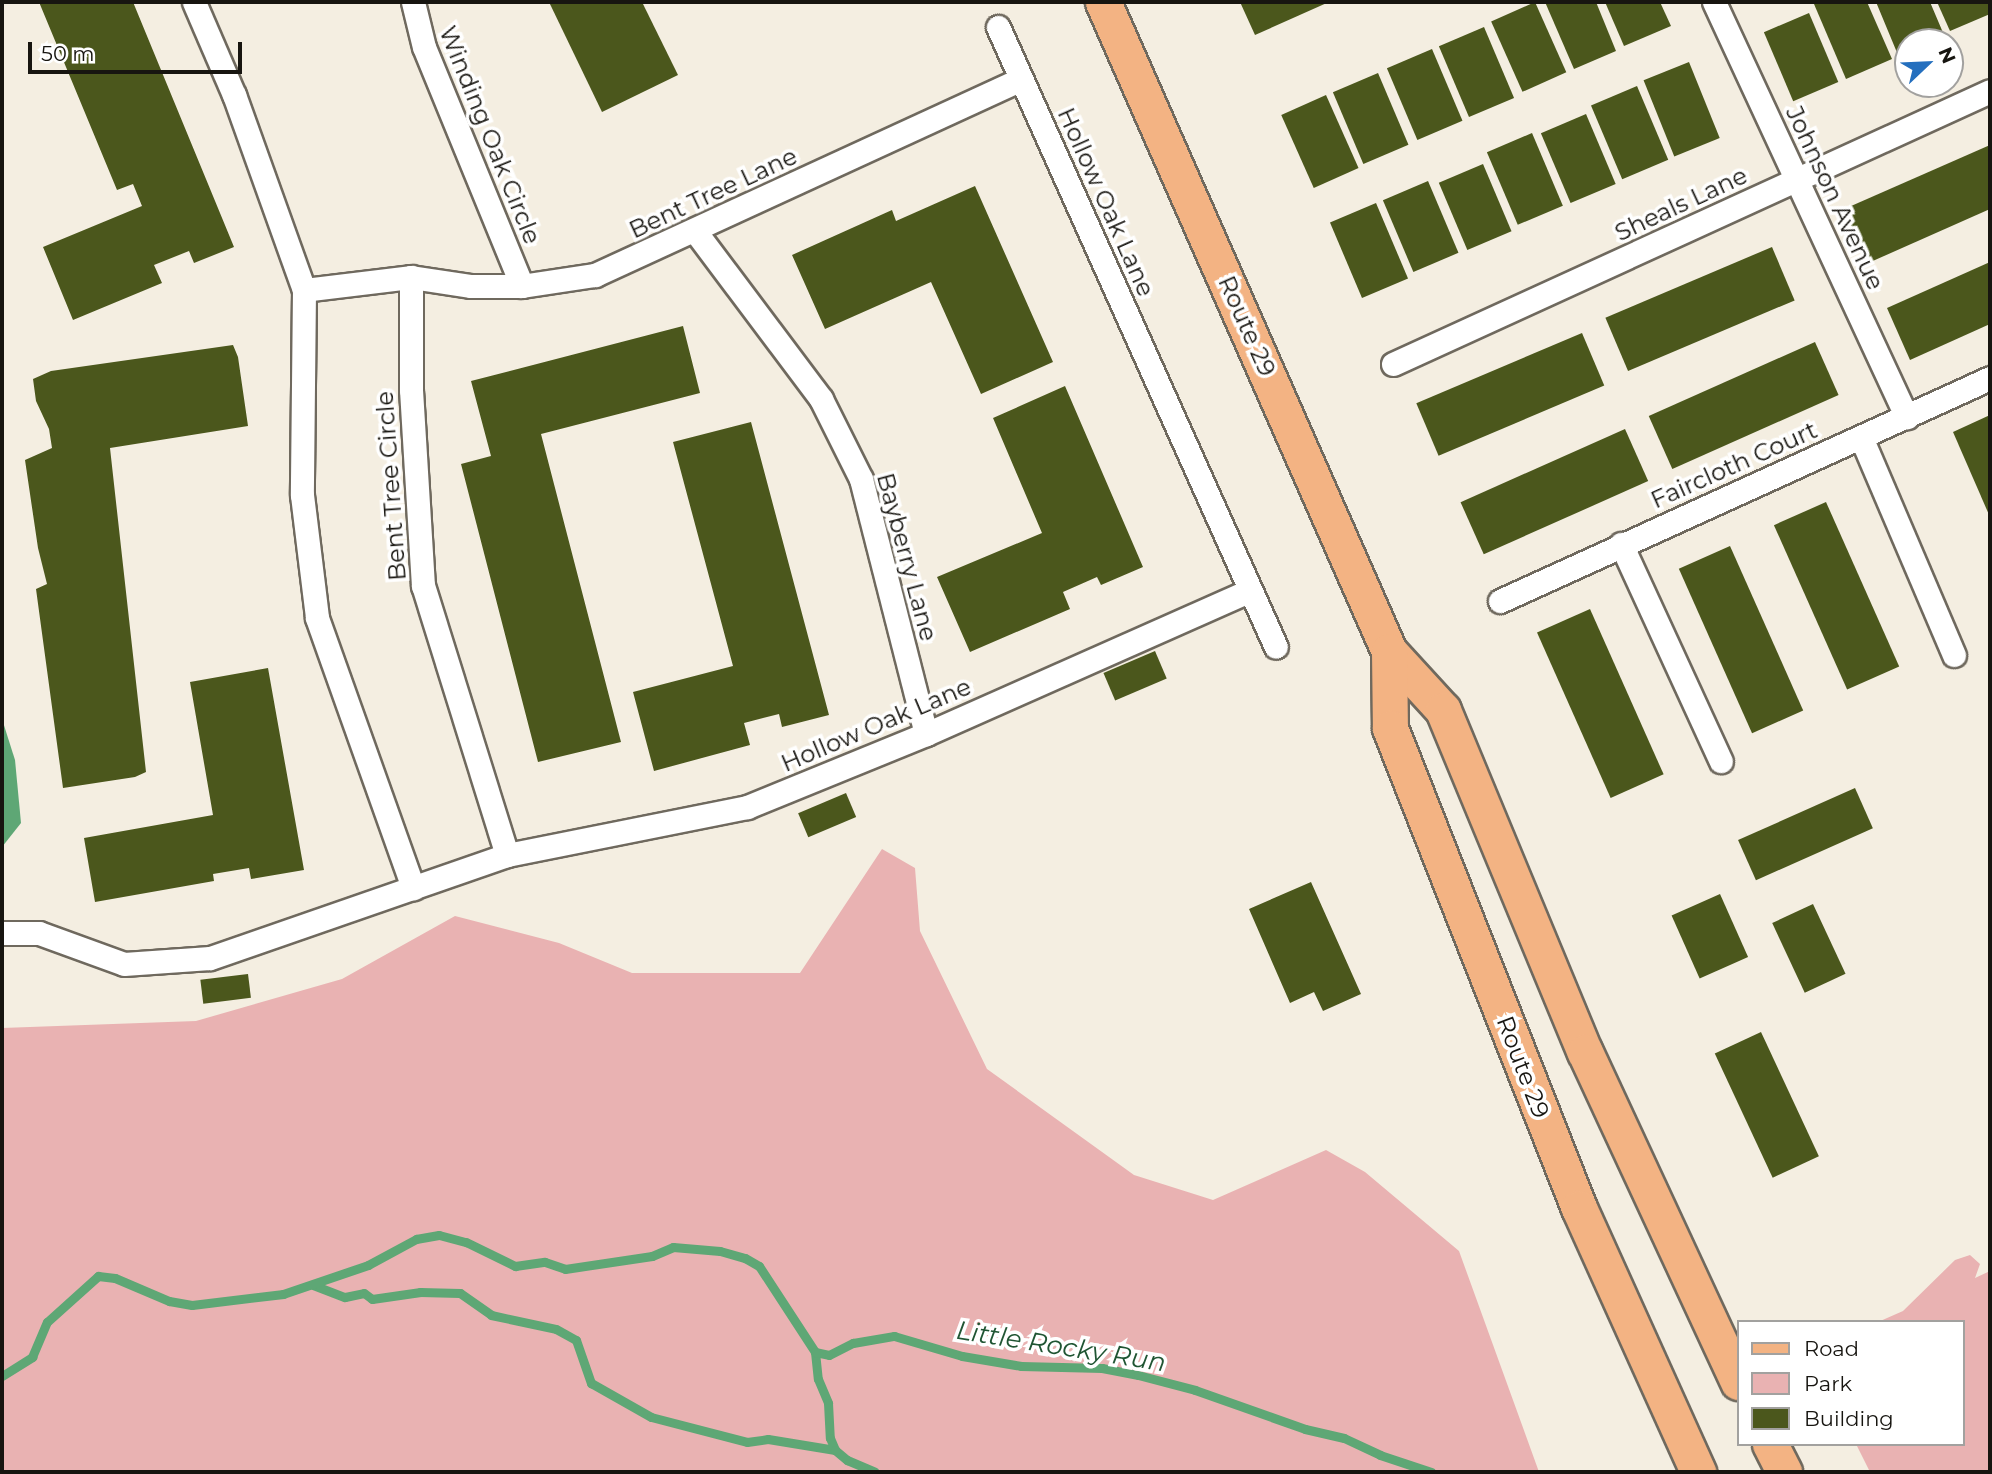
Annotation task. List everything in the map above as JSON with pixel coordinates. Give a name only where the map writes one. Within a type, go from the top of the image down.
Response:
[{"type":"main road","name":"Route 29","points":[[1102,2],[1389,651],[1443,710],[1585,1052],[1736,1378]]},
{"type":"main road","name":"Route 29","points":[[1389,651],[1391,728],[1579,1208],[1695,1466]]},
{"type":"main road","points":[[1771,1446],[1784,1472]]},
{"type":"street","points":[[194,2],[234,95],[304,290],[302,495],[317,618],[413,888]]},
{"type":"street","name":"Winding Oak Circle","points":[[412,2],[424,47],[522,286]]},
{"type":"street","name":"Johnson Avenue","points":[[1714,2],[1907,417]]},
{"type":"street","name":"Hollow Oak Lane","points":[[998,27],[1276,647]]},
{"type":"street","name":"Bent Tree Lane","points":[[411,276],[471,286],[522,286],[594,275],[695,231],[1021,79]]},
{"type":"street","name":"Sheals Lane","points":[[1393,364],[1990,90]]},
{"type":"street","name":"Bayberry Lane","points":[[695,231],[821,399],[861,479],[926,734]]},
{"type":"street","points":[[304,290],[411,276]]},
{"type":"street","name":"Bent Tree Circle","points":[[411,276],[411,390],[423,586],[507,855]]},
{"type":"street","name":"Faircloth Court","points":[[1500,601],[1990,378]]},
{"type":"street","points":[[1861,437],[1954,655]]},
{"type":"street","points":[[1621,544],[1721,761]]},
{"type":"street","name":"Hollow Oak Lane","points":[[507,855],[747,807],[926,734],[1249,591]]},
{"type":"street","points":[[2,933],[39,933],[124,964],[211,958],[507,855]]},
{"type":"green space","points":[[882,849],[915,868],[920,931],[987,1069],[1134,1175],[1213,1200],[1326,1150],[1365,1172],[1459,1251],[1539,1472],[2,1472],[2,1028],[196,1021],[342,979],[455,916],[559,943],[632,973],[800,973]]},
{"type":"green space","points":[[1970,1255],[1980,1264],[1975,1278],[1990,1271],[1990,1472],[1870,1472],[1857,1446],[1964,1446],[1964,1320],[1883,1320],[1903,1311],[1955,1260]]},
{"type":"shaded area","points":[[2,719],[15,760],[21,823],[2,847]]},
{"type":"building","points":[[39,2],[133,2],[234,247],[194,263],[189,251],[154,265],[162,283],[73,320],[43,247],[142,206],[133,184],[117,190]]},
{"type":"building","points":[[549,2],[642,2],[678,75],[602,112]]},
{"type":"building","points":[[1240,2],[1329,2],[1255,35]]},
{"type":"building","points":[[1535,2],[1566,72],[1522,92],[1491,22]]},
{"type":"building","points":[[1545,2],[1596,2],[1616,51],[1574,69]]},
{"type":"building","points":[[1605,2],[1660,2],[1671,26],[1624,46]]},
{"type":"building","points":[[1867,2],[1892,59],[1846,79],[1814,4]]},
{"type":"building","points":[[1876,2],[1930,2],[1941,28],[1894,28],[1894,45]]},
{"type":"building","points":[[1937,2],[1990,2],[1990,14],[1957,28],[1949,28]]},
{"type":"building","points":[[1809,13],[1838,82],[1793,101],[1764,32]]},
{"type":"building","points":[[1484,27],[1514,98],[1469,117],[1439,46]]},
{"type":"building","points":[[1432,49],[1462,121],[1417,140],[1387,68]]},
{"type":"building","points":[[1689,62],[1720,138],[1674,156],[1644,80]]},
{"type":"building","points":[[1378,73],[1408,145],[1363,164],[1333,92]]},
{"type":"building","points":[[1637,86],[1668,160],[1622,179],[1591,106]]},
{"type":"building","points":[[1326,95],[1359,168],[1314,188],[1281,115]]},
{"type":"building","points":[[1586,114],[1616,184],[1571,203],[1541,133]]},
{"type":"building","points":[[1532,133],[1563,206],[1518,225],[1487,152]]},
{"type":"building","points":[[1990,145],[1990,209],[1866,264],[1842,210]]},
{"type":"building","points":[[1483,164],[1512,231],[1467,250],[1439,183]]},
{"type":"building","points":[[1428,181],[1458,253],[1413,272],[1383,200]]},
{"type":"building","points":[[975,186],[1053,362],[981,394],[931,282],[825,329],[792,255],[892,210],[896,221]]},
{"type":"building","points":[[1376,203],[1408,278],[1362,298],[1330,223]]},
{"type":"building","points":[[1772,247],[1795,300],[1628,371],[1605,318]]},
{"type":"building","points":[[1990,262],[1990,324],[1910,360],[1887,308]]},
{"type":"building","points":[[683,326],[700,393],[541,434],[621,742],[538,762],[461,464],[491,456],[471,381]]},
{"type":"building","points":[[1582,333],[1604,385],[1439,456],[1416,403]]},
{"type":"building","points":[[1815,342],[1839,395],[1672,469],[1649,416]]},
{"type":"building","points":[[233,345],[238,357],[248,426],[110,448],[146,772],[135,777],[63,788],[36,589],[47,584],[38,548],[25,460],[52,448],[49,429],[36,401],[33,379],[51,371]]},
{"type":"building","points":[[1065,386],[1143,567],[1101,585],[1097,577],[1063,592],[1070,609],[970,652],[937,577],[1042,533],[993,418]]},
{"type":"building","points":[[1990,415],[1990,517],[1953,432]]},
{"type":"building","points":[[751,422],[829,715],[782,727],[779,714],[744,723],[750,745],[654,771],[633,692],[733,666],[673,442]]},
{"type":"building","points":[[1625,429],[1648,481],[1484,554],[1461,502]]},
{"type":"building","points":[[1826,502],[1899,666],[1847,690],[1774,525]]},
{"type":"building","points":[[1730,546],[1803,710],[1752,733],[1679,569]]},
{"type":"building","points":[[1590,609],[1664,774],[1611,798],[1537,633]]},
{"type":"building","points":[[1155,651],[1167,679],[1115,700],[1103,673]]},
{"type":"building","points":[[268,668],[304,870],[251,879],[249,868],[213,874],[214,881],[95,902],[84,838],[213,815],[190,682]]},
{"type":"building","points":[[1855,788],[1873,828],[1756,880],[1738,840]]},
{"type":"building","points":[[846,793],[856,817],[808,837],[798,813]]},
{"type":"building","points":[[1311,882],[1361,994],[1323,1011],[1314,992],[1290,1003],[1249,909]]},
{"type":"building","points":[[1720,894],[1748,957],[1700,979],[1672,916]]},
{"type":"building","points":[[1813,904],[1846,974],[1805,993],[1772,923]]},
{"type":"building","points":[[248,974],[251,998],[203,1004],[200,980]]},
{"type":"building","points":[[1761,1032],[1819,1156],[1773,1178],[1715,1054]]},
{"type":"waterway","name":"Little Rocky Run","points":[[2,1376],[32,1357],[47,1322],[98,1276],[115,1278],[169,1301],[192,1305],[283,1294],[368,1265],[416,1239],[439,1235],[466,1242],[515,1266],[545,1262],[565,1269],[652,1256],[673,1247],[720,1251],[745,1258],[759,1266],[815,1352],[829,1355],[853,1343],[894,1336],[962,1356],[1021,1366],[1102,1368],[1138,1375],[1195,1390],[1305,1429],[1344,1438],[1380,1455],[1431,1472]]},
{"type":"waterway","points":[[313,1285],[345,1297],[364,1293],[372,1299],[420,1292],[460,1293],[491,1315],[556,1329],[576,1340],[591,1383],[651,1417],[747,1442],[768,1439],[835,1450]]},
{"type":"waterway","points":[[815,1352],[818,1379],[828,1403],[830,1438],[835,1450],[847,1460],[875,1472]]}]
